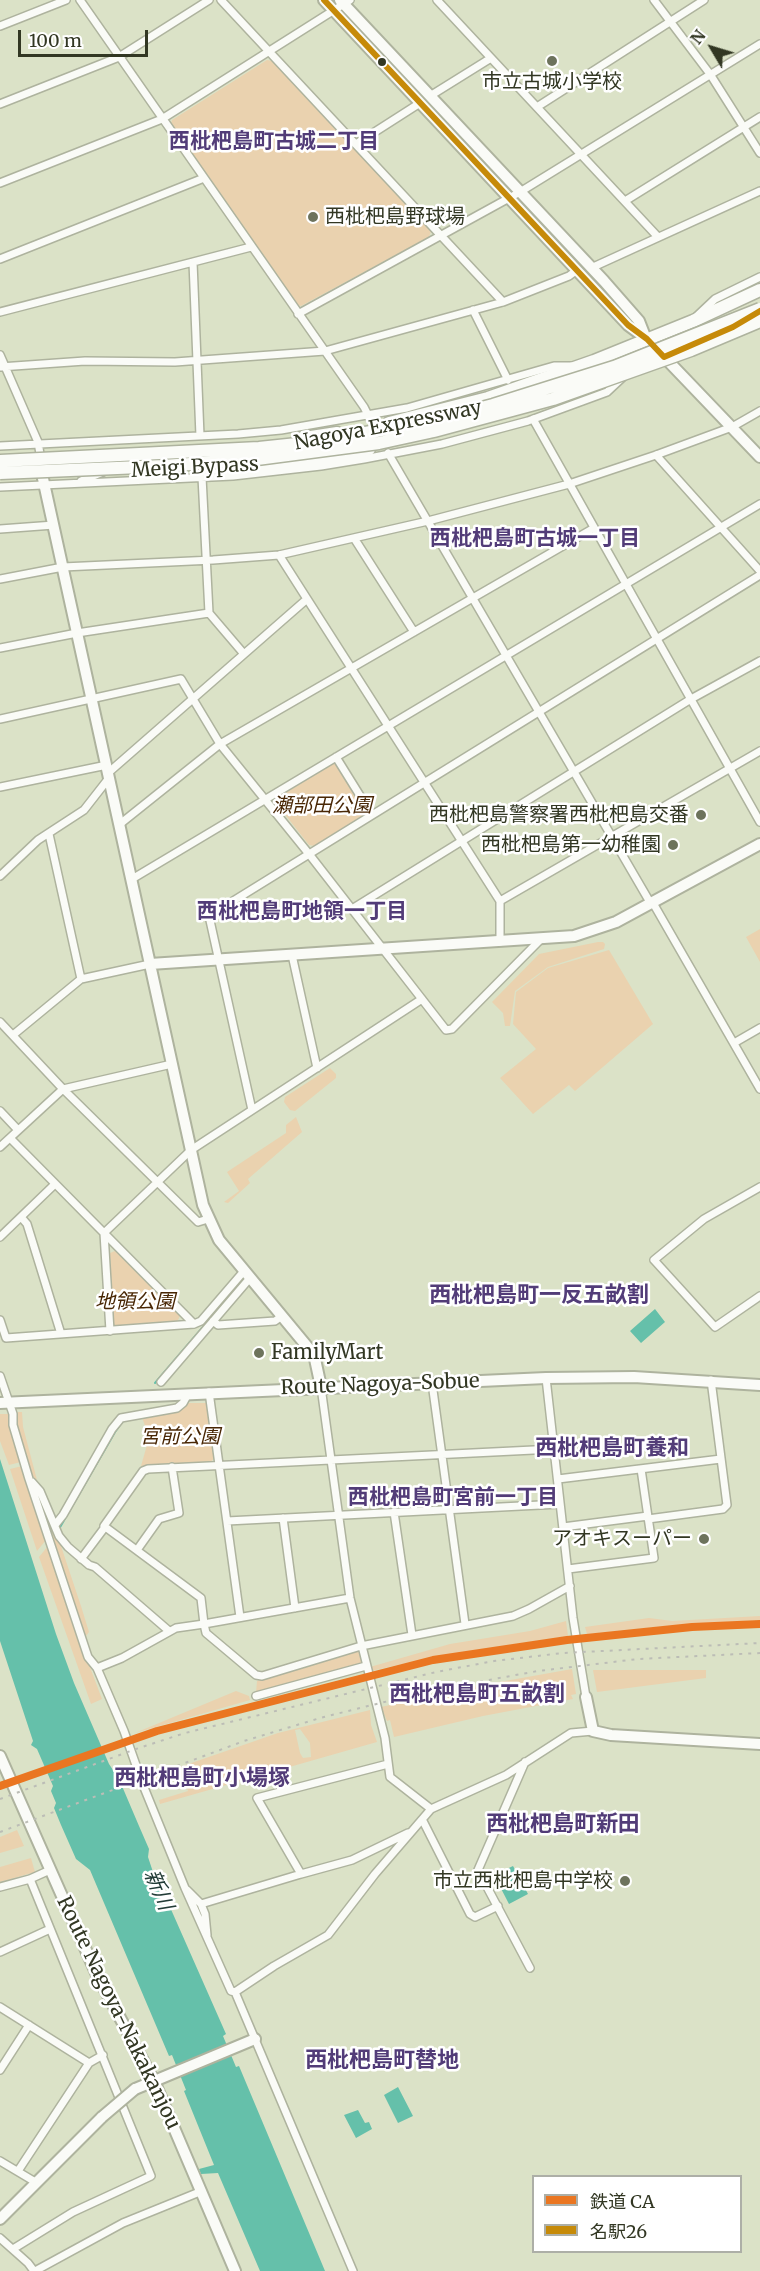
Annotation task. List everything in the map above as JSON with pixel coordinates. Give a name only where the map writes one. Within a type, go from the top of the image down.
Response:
[{"type":"highway","name":"Meigi Bypass","points":[[0,456],[39,449],[210,447],[285,440],[372,427],[489,398],[693,321],[760,290]]},
{"type":"highway","name":"Meigi Bypass","points":[[1,481],[104,472],[243,467],[325,459],[499,420],[664,357],[733,327],[760,310]]},
{"type":"highway","name":"Nagoya Expressway","points":[[0,461],[260,448],[328,440],[431,421],[493,405],[614,368],[760,310]]},
{"type":"highway","name":"Nagoya Expressway","points":[[1,481],[257,459],[379,443],[434,432],[553,399],[691,350],[760,321]]},
{"type":"street","points":[[0,26],[66,0]]},
{"type":"street","points":[[80,0],[370,418]]},
{"type":"street","points":[[0,104],[119,57],[209,0]]},
{"type":"street","points":[[221,0],[503,302]]},
{"type":"street","points":[[324,0],[628,325],[646,339],[760,457]]},
{"type":"street","points":[[437,0],[658,237]]},
{"type":"street","points":[[654,0],[710,74],[760,153]]},
{"type":"street","points":[[537,107],[704,0]]},
{"type":"street","points":[[0,183],[162,119],[270,52],[345,1],[639,321],[646,339]]},
{"type":"street","points":[[298,314],[520,192],[760,44]]},
{"type":"street","points":[[430,96],[491,58]]},
{"type":"street","points":[[356,144],[420,103]]},
{"type":"street","points":[[625,201],[760,117]]},
{"type":"street","points":[[0,259],[204,178]]},
{"type":"street","points":[[591,268],[760,190]]},
{"type":"street","points":[[0,312],[251,247]]},
{"type":"street","points":[[193,262],[200,436]]},
{"type":"street","points":[[2,367],[86,362],[175,362],[197,358],[325,351],[503,302],[569,276],[577,270]]},
{"type":"street","points":[[693,321],[715,299],[760,277]]},
{"type":"street","points":[[473,310],[508,380]]},
{"type":"street","points":[[733,327],[747,331],[760,328]]},
{"type":"street","points":[[0,356],[2,367],[39,449]]},
{"type":"street","points":[[0,446],[39,449],[281,430],[370,418],[554,366],[576,367]]},
{"type":"street","points":[[431,1809],[390,1777],[385,1738],[350,1598],[332,1459],[315,1359],[304,1342],[219,1240],[203,1205],[43,479],[75,483],[202,477],[301,469],[452,442],[533,419],[607,392],[629,371]]},
{"type":"street","points":[[0,579],[63,567],[205,561],[279,555],[428,521],[569,484],[732,427],[760,411]]},
{"type":"street","points":[[533,419],[760,822]]},
{"type":"street","points":[[388,453],[760,1089]]},
{"type":"street","points":[[252,1110],[209,916],[760,573],[657,455]]},
{"type":"street","points":[[75,483],[104,472]]},
{"type":"street","points":[[202,477],[209,613],[244,654]]},
{"type":"street","points":[[132,879],[760,504]]},
{"type":"street","points":[[0,529],[54,525]]},
{"type":"street","points":[[120,824],[220,744],[594,528]]},
{"type":"street","points":[[354,538],[414,632]]},
{"type":"street","points":[[279,555],[500,901],[500,942]]},
{"type":"street","points":[[0,876],[38,840],[84,810],[108,772],[307,599]]},
{"type":"street","points":[[0,648],[77,633],[209,613]]},
{"type":"street","points":[[352,909],[691,699],[760,661]]},
{"type":"street","points":[[0,719],[181,680],[220,744],[446,1030],[452,1029],[540,940]]},
{"type":"street","points":[[500,901],[760,751]]},
{"type":"street","points":[[336,757],[372,815]]},
{"type":"street","points":[[0,787],[108,772]]},
{"type":"street","points":[[49,834],[81,979]]},
{"type":"street","points":[[13,1035],[81,979],[150,964],[574,936],[597,930],[652,903],[760,844]]},
{"type":"street","points":[[292,955],[317,1068]]},
{"type":"street","points":[[110,1331],[104,1233],[191,1150],[422,999]]},
{"type":"street","points":[[0,1022],[63,1089],[198,1222],[208,1219]]},
{"type":"street","points":[[734,1043],[760,1028]]},
{"type":"street","points":[[0,1147],[63,1089],[172,1064]]},
{"type":"street","points":[[0,1111],[18,1130]]},
{"type":"street","points":[[10,1138],[194,1324]]},
{"type":"street","points":[[0,1237],[55,1184]]},
{"type":"street","points":[[760,1187],[702,1220],[654,1260],[715,1327],[760,1296]]},
{"type":"street","points":[[21,1217],[27,1224],[61,1334]]},
{"type":"street","points":[[161,1382],[213,1321],[247,1275]]},
{"type":"street","points":[[0,1320],[6,1338],[194,1324],[201,1321],[247,1275]]},
{"type":"street","points":[[213,1321],[218,1324],[274,1322],[282,1316]]},
{"type":"street","points":[[0,1376],[5,1402],[13,1414],[13,1425],[29,1479],[88,1657],[97,1668],[185,1888],[231,1991],[235,1992],[250,2041],[353,2271]]},
{"type":"street","name":"Route Nagoya-Sobue","points":[[5,1402],[546,1378],[634,1377],[711,1380],[760,1385]]},
{"type":"street","points":[[546,1378],[570,1586],[593,1731]]},
{"type":"street","points":[[563,1527],[723,1509],[727,1504],[711,1380]]},
{"type":"street","points":[[432,1383],[465,1624]]},
{"type":"street","points":[[209,1392],[240,1617]]},
{"type":"street","points":[[55,1525],[112,1429],[121,1418],[177,1408],[183,1403],[188,1393]]},
{"type":"street","points":[[81,1558],[143,1471],[148,1469],[554,1449]]},
{"type":"street","points":[[558,1479],[721,1459]]},
{"type":"street","points":[[136,1550],[159,1519],[179,1513],[172,1467]]},
{"type":"street","points":[[568,1569],[654,1558],[641,1469]]},
{"type":"street","points":[[29,1479],[40,1491],[59,1536],[68,1547],[95,1567],[169,1631]]},
{"type":"street","points":[[227,1521],[560,1504]]},
{"type":"street","points":[[394,1512],[412,1635]]},
{"type":"street","points":[[283,1518],[295,1608]]},
{"type":"street","points":[[105,1527],[201,1598],[206,1633],[256,1675],[262,1676],[361,1646],[513,1616],[570,1586]]},
{"type":"street","points":[[97,1668],[122,1658],[176,1628],[350,1598]]},
{"type":"street","points":[[256,1696],[366,1666]]},
{"type":"street","points":[[235,1992],[328,1935],[375,1874],[431,1809],[506,1775],[571,1733],[593,1731],[611,1736],[760,1744]]},
{"type":"street","name":"Route Nagoya-Nakakanjou","points":[[0,1756],[97,1975],[158,2079],[235,2271]]},
{"type":"street","points":[[525,1762],[478,1870],[530,1968]]},
{"type":"street","points":[[301,1874],[257,1798],[388,1764]]},
{"type":"street","points":[[423,1821],[470,1914],[476,1917],[498,1906]]},
{"type":"street","points":[[201,1904],[352,1860],[413,1831]]},
{"type":"street","points":[[0,1887],[30,1879],[50,1870]]},
{"type":"street","points":[[13,2249],[73,2212],[151,2176],[30,1879]]},
{"type":"street","points":[[185,1888],[201,1904],[205,1914],[207,1937]]},
{"type":"street","points":[[0,1952],[50,1929]]},
{"type":"street","points":[[0,2007],[89,2063]]},
{"type":"street","points":[[0,2070],[29,2025]]},
{"type":"street","points":[[0,2219],[102,2117],[135,2090],[250,2041]]},
{"type":"street","points":[[18,2171],[89,2063],[103,2055]]},
{"type":"street","points":[[0,2161],[37,2183]]},
{"type":"street","points":[[0,2238],[32,2270],[123,2223],[202,2191]]},
{"type":"green space","points":[[267,60],[272,61],[431,231],[429,237],[301,306],[297,305],[171,123],[172,120]]},
{"type":"green space","name":"瀬部田公園","points":[[337,763],[366,810],[366,815],[315,846],[309,845],[276,803],[277,798]]},
{"type":"green space","points":[[760,929],[760,962],[746,937]]},
{"type":"green space","points":[[598,942],[605,944],[604,949],[548,967],[515,991],[510,1026],[505,1026],[503,1013],[492,1002],[539,954]]},
{"type":"green space","points":[[609,950],[653,1024],[575,1091],[569,1085],[533,1114],[500,1078],[536,1049],[513,1024],[516,992],[548,968]]},
{"type":"green space","points":[[330,1068],[336,1074],[336,1078],[295,1111],[290,1110],[284,1102],[285,1097]]},
{"type":"green space","points":[[296,1117],[302,1132],[248,1179],[250,1183],[228,1203],[224,1202],[239,1191],[227,1172],[286,1133],[286,1125]]},
{"type":"green space","name":"地領公園","points":[[115,1251],[180,1316],[177,1322],[116,1326],[113,1324],[110,1253]]},
{"type":"green space","name":"宮前公園","points":[[188,1403],[206,1403],[214,1458],[211,1462],[141,1466],[149,1438],[142,1417],[179,1409]]},
{"type":"green space","points":[[22,1412],[23,1427],[37,1480],[32,1476],[18,1427],[16,1415]]},
{"type":"green space","points":[[0,1414],[9,1414],[9,1425],[21,1462],[9,1465],[0,1441]]},
{"type":"green space","points":[[22,1466],[46,1540],[37,1551],[10,1469]]},
{"type":"green space","points":[[40,1496],[58,1537],[81,1606],[89,1632],[86,1636],[90,1654],[37,1497]]},
{"type":"green space","points":[[48,1546],[71,1617],[102,1699],[91,1704],[39,1557]]},
{"type":"green space","points":[[760,1616],[760,1620],[587,1634],[585,1627],[649,1618],[672,1621]]},
{"type":"green space","points":[[566,1621],[568,1636],[443,1655],[371,1671],[370,1667],[450,1644],[530,1631]]},
{"type":"green space","points":[[356,1651],[360,1653],[362,1664],[256,1693],[257,1681]]},
{"type":"green space","points":[[572,1669],[576,1694],[571,1695],[573,1699],[483,1716],[394,1737],[390,1720],[387,1721],[381,1707],[466,1688]]},
{"type":"green space","points":[[593,1670],[706,1670],[706,1678],[597,1692]]},
{"type":"green space","points":[[236,1691],[249,1696],[250,1700],[135,1733]]},
{"type":"green space","points":[[370,1710],[371,1725],[377,1742],[160,1804],[159,1800],[188,1791],[183,1777],[154,1786],[151,1777],[278,1733]],"holes":[[[300,1729],[310,1743],[311,1757],[303,1758],[295,1730]]]},
{"type":"green space","points":[[17,1830],[24,1846],[0,1853],[0,1837]]},
{"type":"green space","points":[[31,1858],[35,1872],[0,1882],[0,1867]]},
{"type":"water","points":[[655,1309],[665,1322],[641,1343],[630,1331]]},
{"type":"water","name":"新川","points":[[0,1459],[74,1683],[149,1849],[148,1857],[154,1875],[226,2034],[223,2036],[236,2067],[239,2066],[325,2271],[260,2271],[218,2173],[201,2174],[199,2169],[214,2165],[172,2055],[169,2056],[90,1870],[76,1859],[54,1808],[56,1803],[51,1791],[53,1786],[37,1749],[31,1745],[33,1741],[0,1641]]},
{"type":"water","points":[[513,1866],[528,1894],[509,1904],[494,1875]]},
{"type":"water","points":[[398,2087],[413,2116],[398,2123],[384,2095]]},
{"type":"water","points":[[358,2110],[365,2123],[369,2122],[372,2129],[356,2138],[344,2115]]},
{"type":"waterway","points":[[155,1383],[239,1285]]},
{"type":"waterway","points":[[59,1529],[123,1421]]},
{"type":"railway","points":[[0,1799],[185,1733],[436,1672],[494,1661],[563,1653],[760,1643]]},
{"type":"railway","points":[[0,1832],[244,1741],[320,1718],[439,1689],[538,1671],[638,1659],[760,1653]]},
{"type":"rail line","name":"CA","points":[[0,1786],[157,1731],[433,1660],[567,1640],[692,1627],[760,1624]]},
{"type":"transit line","name":"名駅26","points":[[324,0],[628,325],[647,339],[664,357],[733,327],[760,311]]},
{"type":"place","name":"市立古城小学校","points":[[552,61]]},
{"type":"place","name":"西枇杷島野球場","points":[[313,217]]},
{"type":"place","name":"西枇杷島警察署西枇杷島交番","points":[[701,815]]},
{"type":"place","name":"西枇杷島第一幼稚園","points":[[673,845]]},
{"type":"place","name":"FamilyMart","points":[[259,1353]]},
{"type":"place","name":"アオキスーパー","points":[[704,1539]]},
{"type":"place","name":"市立西枇杷島中学校","points":[[625,1881]]},
{"type":"district","name":"西枇杷島町古城二丁目","points":[[274,142]]},
{"type":"district","name":"西枇杷島町古城一丁目","points":[[535,539]]},
{"type":"district","name":"西枇杷島町地領一丁目","points":[[302,912]]},
{"type":"district","name":"西枇杷島町一反五畝割","points":[[539,1296]]},
{"type":"district","name":"西枇杷島町養和","points":[[612,1449]]},
{"type":"district","name":"西枇杷島町宮前一丁目","points":[[453,1498]]},
{"type":"district","name":"西枇杷島町五畝割","points":[[477,1695]]},
{"type":"district","name":"西枇杷島町小場塚","points":[[202,1779]]},
{"type":"district","name":"西枇杷島町新田","points":[[563,1825]]},
{"type":"district","name":"西枇杷島町替地","points":[[382,2061]]}]
